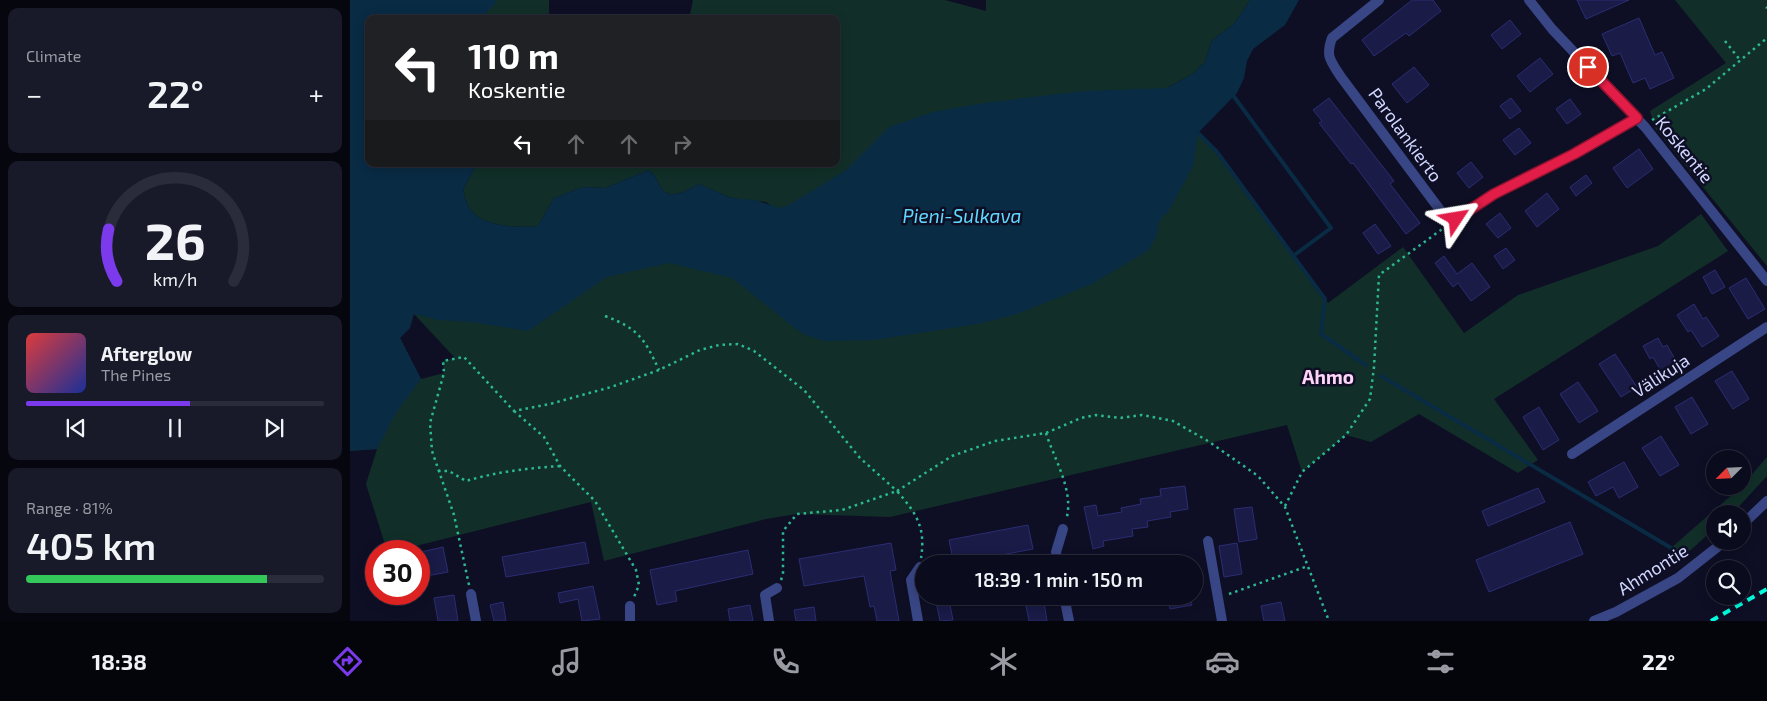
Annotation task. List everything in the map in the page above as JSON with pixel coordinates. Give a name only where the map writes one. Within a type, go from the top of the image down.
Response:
[{"type":"street","name":"Parolankierto","points":[[1379,0],[1332,38],[1328,56],[1443,214],[1450,219],[1456,219]]},
{"type":"street","name":"Koskentie","points":[[1529,0],[1552,29],[1645,127],[1767,281]]},
{"type":"street","points":[[1456,219],[1494,194],[1574,154],[1637,118]]},
{"type":"street","name":"Välikuja","points":[[1572,454],[1767,327]]},
{"type":"street","points":[[1751,516],[1767,501]]},
{"type":"street","points":[[1056,555],[1063,529]]},
{"type":"street","points":[[1208,541],[1222,621]]},
{"type":"street","name":"Ahmontie","points":[[1594,621],[1616,612],[1678,578],[1714,550]]},
{"type":"street","points":[[915,574],[911,580],[915,603]]},
{"type":"street","points":[[769,621],[765,595],[777,588]]},
{"type":"street","points":[[471,594],[476,621]]},
{"type":"street","points":[[915,605],[918,621]]},
{"type":"street","points":[[1066,605],[1069,621]]},
{"type":"street","points":[[630,606],[630,621]]},
{"type":"path","points":[[1645,127],[1653,119],[1706,88],[1767,38]]},
{"type":"path","points":[[1725,41],[1740,60]]},
{"type":"path","points":[[1285,507],[1302,472],[1346,435],[1370,399],[1374,367],[1379,275],[1456,219]]},
{"type":"path","points":[[605,316],[632,328],[647,345],[658,370]]},
{"type":"path","points":[[514,411],[550,404],[610,387],[658,370],[700,350],[718,345],[738,344],[754,351],[804,390],[860,458],[897,491],[915,513],[924,540],[922,555]]},
{"type":"path","points":[[471,594],[454,515],[432,451],[430,423],[444,373],[443,361],[464,357],[514,411],[544,437],[560,466],[596,501],[636,570],[639,585],[630,606]]},
{"type":"path","points":[[777,588],[783,574],[783,530],[797,514],[842,510],[897,491],[952,456],[995,441],[1046,433],[1081,418],[1096,415],[1120,418],[1142,415],[1174,421],[1208,441],[1258,476],[1285,507],[1329,621]]},
{"type":"path","points":[[1046,433],[1065,483],[1069,511],[1063,529]]},
{"type":"path","points":[[438,471],[449,471],[466,482],[484,476],[535,467],[560,466]]},
{"type":"path","points":[[1218,598],[1308,566]]},
{"type":"green space","points":[[469,0],[549,0],[549,15],[468,15]]},
{"type":"green space","points":[[693,0],[945,0],[986,11],[986,0],[1250,0],[1234,24],[1212,40],[1205,62],[1194,73],[1167,88],[800,228],[766,202],[731,198],[699,184],[686,191],[671,194],[662,189],[649,170],[605,188],[583,187],[554,198],[538,226],[521,227],[492,223],[483,220],[470,209],[463,190],[475,167],[840,167],[840,15],[690,15]]},
{"type":"green space","points":[[1675,0],[1767,0],[1767,266],[1655,128],[1650,111],[1726,63]]},
{"type":"green space","points":[[1198,133],[1217,152],[1328,303],[1403,247],[1464,333],[1518,295],[1658,246],[1701,214],[1728,251],[1494,399],[1538,460],[1518,473],[1419,414],[1371,442],[1346,435],[1302,472],[1287,425],[890,517],[797,514],[766,519],[604,561],[591,502],[430,542],[430,540],[384,540],[366,484],[377,449],[350,451],[350,356],[400,338],[421,379],[444,373],[443,361],[455,358],[414,314]]},
{"type":"green space","points":[[1767,457],[1767,476],[1751,493],[1751,476]]},
{"type":"green space","points":[[1732,495],[1750,495],[1740,505],[1720,505]]},
{"type":"green space","points":[[1706,517],[1706,536],[1684,556],[1671,548]]},
{"type":"water","name":"Pieni-Sulkava","points":[[350,0],[496,0],[496,3],[484,15],[365,15],[365,167],[475,167],[463,190],[470,209],[483,220],[501,225],[521,227],[538,226],[554,198],[583,187],[605,188],[649,170],[662,189],[671,194],[686,191],[699,184],[731,198],[755,200],[779,208],[787,206],[845,171],[889,127],[933,112],[984,103],[1083,91],[1167,88],[1194,73],[1205,62],[1212,40],[1234,24],[1250,0],[1299,0],[1285,25],[1253,49],[1247,61],[1244,78],[1237,93],[1198,133],[1193,166],[1169,211],[1159,221],[1157,235],[1149,250],[1092,284],[1014,315],[977,324],[875,340],[824,341],[801,333],[732,278],[669,263],[607,277],[528,331],[471,322],[439,320],[414,314],[410,328],[400,338],[421,379],[396,413],[377,449],[350,451]]},
{"type":"building","points":[[1412,0],[1433,0],[1441,11],[1409,36],[1406,33],[1374,56],[1362,40]]},
{"type":"building","points":[[1577,0],[1629,0],[1586,19]]},
{"type":"building","points":[[1639,18],[1655,55],[1662,52],[1674,78],[1650,89],[1645,78],[1633,83],[1620,53],[1612,56],[1602,34]]},
{"type":"building","points":[[1510,20],[1521,34],[1502,49],[1491,35]]},
{"type":"building","points":[[1540,58],[1553,74],[1530,92],[1517,76]]},
{"type":"building","points":[[1414,67],[1429,85],[1407,103],[1392,84]]},
{"type":"building","points":[[1329,98],[1394,181],[1390,184],[1420,223],[1406,234],[1353,163],[1351,164],[1319,123],[1322,121],[1313,110]]},
{"type":"building","points":[[1511,98],[1521,111],[1510,119],[1500,106]]},
{"type":"building","points":[[1570,99],[1581,114],[1567,124],[1556,109]]},
{"type":"building","points":[[1519,128],[1531,143],[1515,155],[1503,140]]},
{"type":"building","points":[[1639,149],[1653,169],[1627,188],[1613,168]]},
{"type":"building","points":[[1471,162],[1483,177],[1469,188],[1457,173]]},
{"type":"building","points":[[1586,175],[1592,183],[1576,196],[1570,187]]},
{"type":"building","points":[[1547,193],[1559,209],[1537,227],[1525,211]]},
{"type":"building","points":[[1500,213],[1511,228],[1498,238],[1486,224]]},
{"type":"building","points":[[1375,224],[1391,246],[1378,254],[1363,233]]},
{"type":"building","points":[[1506,248],[1515,260],[1503,269],[1494,256]]},
{"type":"building","points":[[1444,256],[1457,274],[1472,263],[1490,287],[1471,301],[1458,283],[1453,287],[1435,263]]},
{"type":"building","points":[[1715,270],[1725,287],[1712,294],[1703,277]]},
{"type":"building","points":[[1746,278],[1765,309],[1748,319],[1729,288]]},
{"type":"building","points":[[1694,304],[1703,319],[1706,317],[1719,336],[1702,347],[1691,330],[1688,332],[1677,315]]},
{"type":"building","points":[[1658,338],[1663,347],[1667,345],[1677,363],[1661,371],[1653,357],[1650,359],[1643,346]]},
{"type":"building","points":[[1615,354],[1637,387],[1621,397],[1599,364]]},
{"type":"building","points":[[1732,371],[1749,399],[1733,409],[1715,381]]},
{"type":"building","points":[[1578,382],[1598,411],[1579,423],[1560,394]]},
{"type":"building","points":[[1692,397],[1708,424],[1691,434],[1675,407]]},
{"type":"building","points":[[1539,407],[1559,440],[1543,450],[1523,417]]},
{"type":"building","points":[[1661,436],[1679,465],[1660,476],[1642,448]]},
{"type":"building","points":[[1624,462],[1638,487],[1619,498],[1613,487],[1596,496],[1588,482]]},
{"type":"building","points":[[1185,486],[1188,509],[1170,512],[1171,517],[1147,521],[1148,527],[1132,529],[1133,536],[1103,541],[1104,546],[1093,549],[1084,507],[1096,505],[1098,516],[1122,512],[1121,508],[1141,504],[1140,499],[1161,496],[1160,489]]},
{"type":"building","points":[[1538,488],[1545,502],[1488,526],[1482,511]]},
{"type":"building","points":[[1252,507],[1257,539],[1239,542],[1234,509]]},
{"type":"building","points":[[1570,522],[1583,554],[1489,592],[1476,560]]},
{"type":"building","points":[[1028,525],[1033,549],[1001,555],[952,555],[949,540]]},
{"type":"building","points":[[585,542],[589,563],[506,577],[502,557]]},
{"type":"building","points":[[891,543],[896,570],[890,571],[899,621],[877,621],[874,606],[870,607],[864,576],[804,586],[799,559]]},
{"type":"building","points":[[1237,543],[1242,574],[1224,577],[1219,546]]},
{"type":"building","points":[[443,547],[448,572],[430,575],[430,550]]},
{"type":"building","points":[[748,550],[753,574],[675,591],[677,601],[657,605],[650,570]]},
{"type":"building","points":[[593,586],[600,619],[582,621],[578,599],[560,603],[558,593]]},
{"type":"building","points":[[454,595],[458,621],[438,621],[434,598]]},
{"type":"building","points":[[503,602],[506,621],[494,621],[490,605]]},
{"type":"building","points":[[1281,602],[1285,621],[1264,621],[1261,606]]},
{"type":"building","points":[[750,605],[753,621],[730,621],[728,609]]},
{"type":"building","points":[[937,605],[950,605],[953,620],[940,621]]},
{"type":"building","points":[[1026,605],[1044,605],[1047,621],[1029,621]]},
{"type":"building","points":[[1169,605],[1192,605],[1170,609]]},
{"type":"building","points":[[814,607],[816,621],[796,621],[794,610]]},
{"type":"waterway","points":[[1232,94],[1331,228],[1293,256]]},
{"type":"waterway","points":[[1198,133],[1217,152],[1325,299],[1321,334],[1366,365]]},
{"type":"waterway","points":[[1381,376],[1678,552]]},
{"type":"railway","points":[[1711,621],[1767,589]]},
{"type":"district","name":"Ahmo","points":[[1328,377]]},
{"type":"route","points":[[1456,219],[1494,194],[1574,154],[1637,118],[1588,67]]}]
